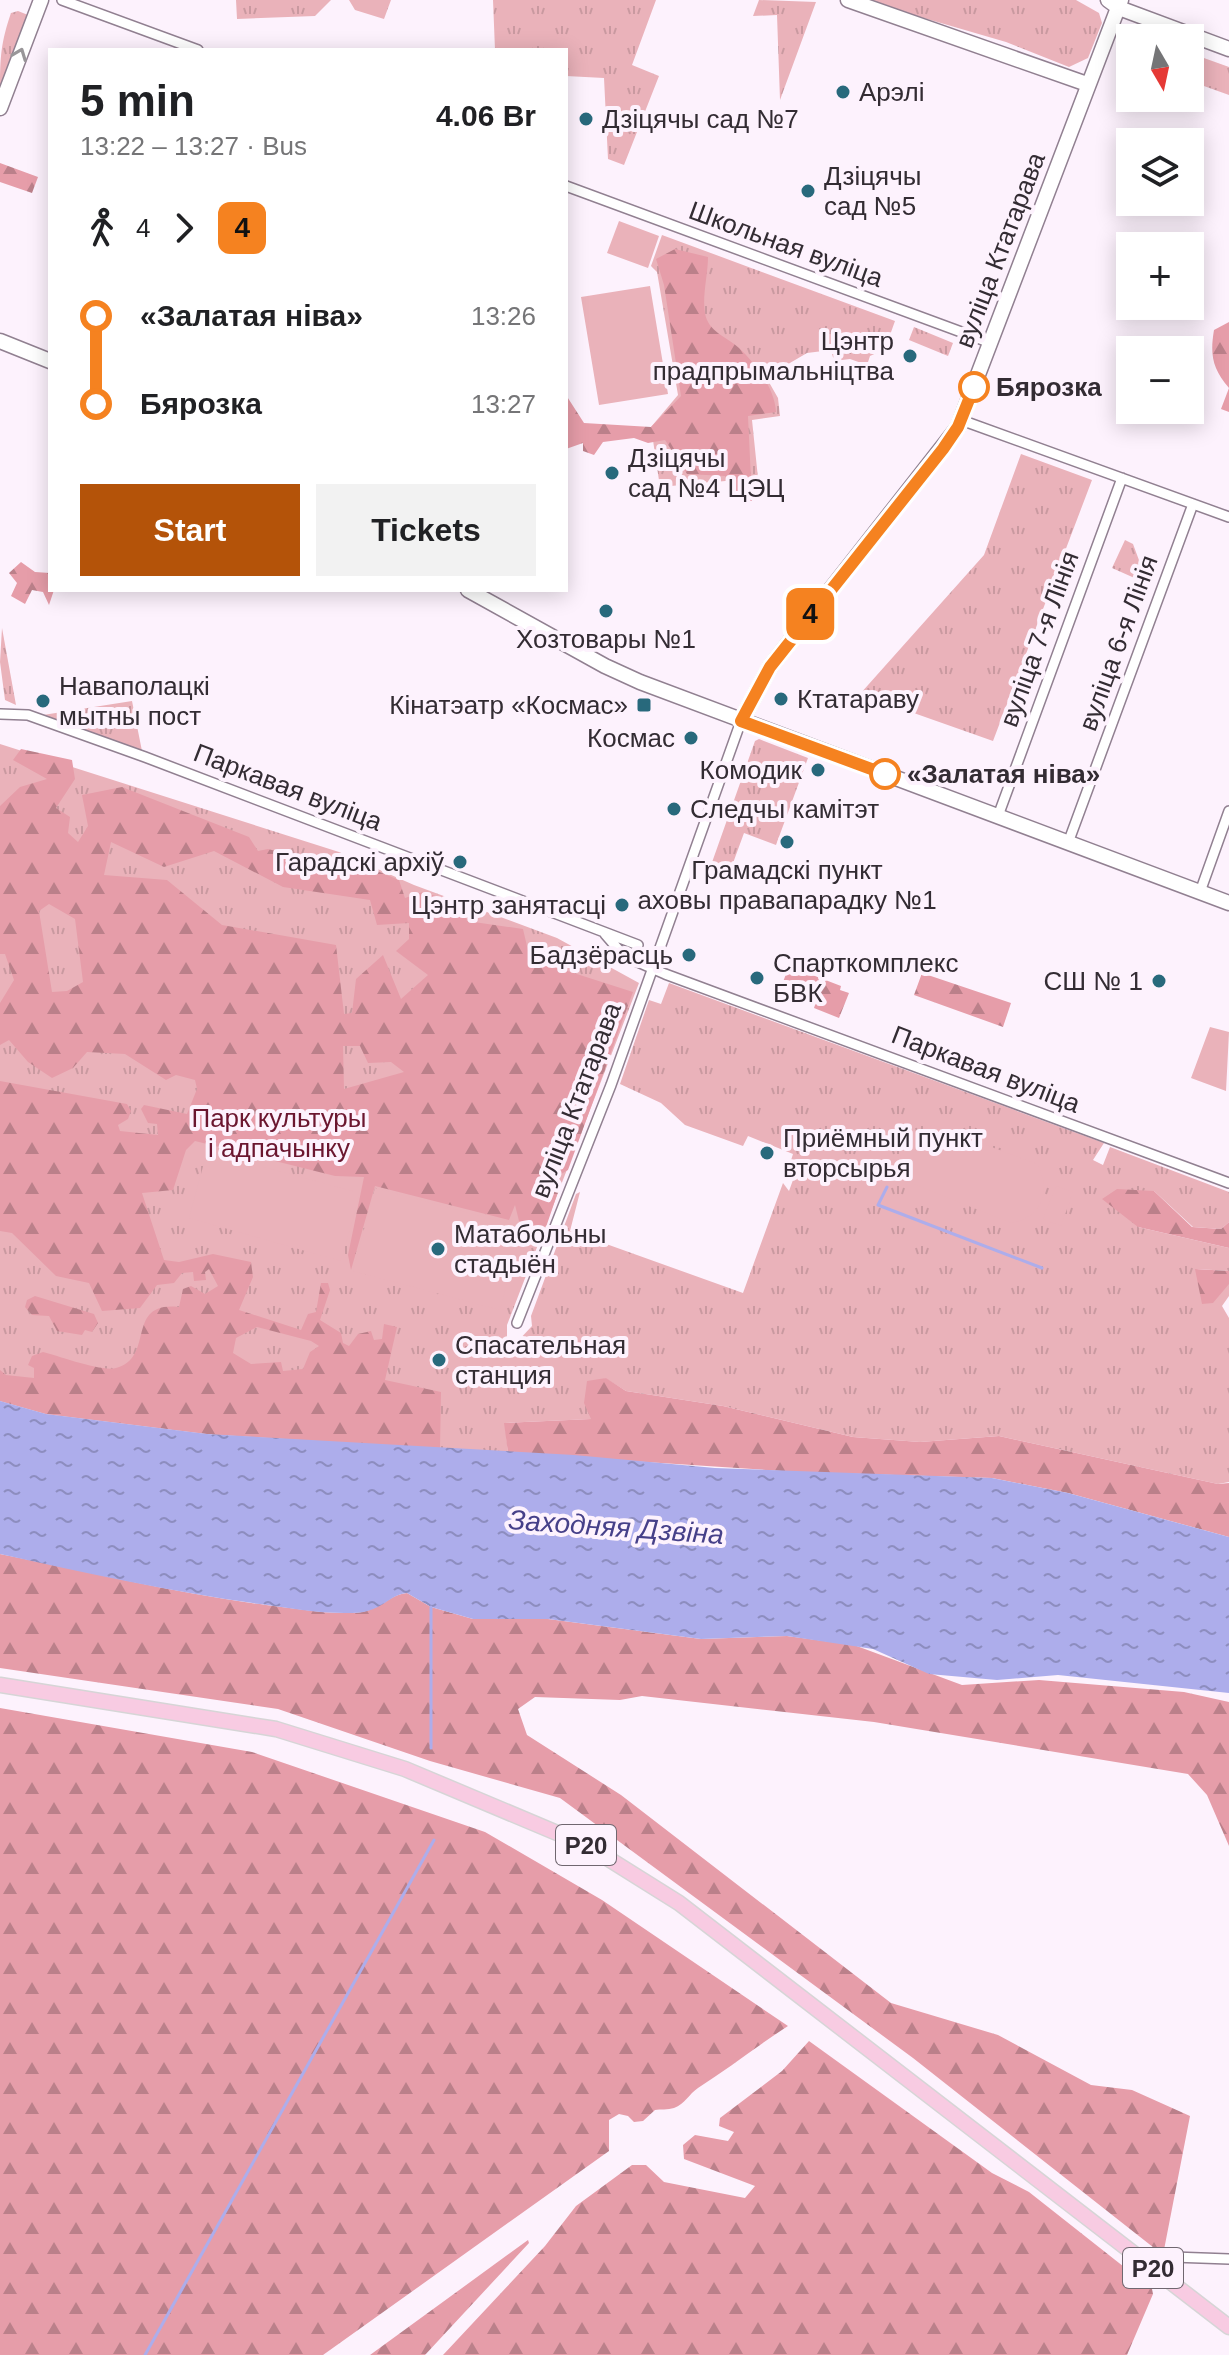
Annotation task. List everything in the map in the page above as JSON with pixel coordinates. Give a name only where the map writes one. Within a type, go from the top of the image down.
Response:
[{"type":"main road","points":[[0,108],[41,0]]},
{"type":"main road","points":[[848,0],[1087,84]]},
{"type":"main road","points":[[1116,3],[1229,49]]},
{"type":"main road","name":"вуліца Ктатарава","points":[[741,721],[770,667],[943,449],[961,420],[1116,3]]},
{"type":"main road","points":[[0,341],[48,360]]},
{"type":"main road","points":[[472,592],[605,666],[741,721],[1229,903]]},
{"type":"main road","name":"Р20","points":[[0,1685],[276,1729],[405,1769],[588,1846],[679,1903],[1229,2327]]},
{"type":"street","points":[[62,0],[193,48]]},
{"type":"street","name":"Школьная вуліца","points":[[568,187],[991,343]]},
{"type":"street","points":[[961,420],[1229,517]]},
{"type":"street","name":"вуліца 7-я Лінія","points":[[998,816],[1122,478]]},
{"type":"street","name":"вуліца 6-я Лінія","points":[[1068,843],[1193,504]]},
{"type":"street","name":"Паркавая вуліца","points":[[0,714],[28,715],[131,752],[638,945]]},
{"type":"street","name":"вуліца Ктатарава","points":[[517,1323],[611,1085],[741,721]]},
{"type":"street","points":[[1200,892],[1229,811]]},
{"type":"street","name":"Паркавая вуліца","points":[[603,932],[618,952],[652,968],[1229,1183]]},
{"type":"street","points":[[1157,2271],[1173,2257],[1229,2259]]},
{"type":"green space","points":[[236,0],[331,0],[315,16],[237,19]]},
{"type":"green space","points":[[349,0],[391,0],[384,19],[355,10]]},
{"type":"green space","points":[[493,0],[656,0],[632,65],[659,76],[624,165],[608,159],[604,78],[568,76],[568,48],[495,48]]},
{"type":"green space","points":[[759,0],[816,2],[780,100],[777,15],[753,16]]},
{"type":"green space","points":[[862,0],[1076,0],[1099,13],[1102,23],[1088,58],[1069,67],[1006,42]]},
{"type":"green space","points":[[18,11],[28,15],[0,90],[5,33],[11,13]]},
{"type":"green space","points":[[1204,58],[1229,67],[1229,95],[1204,86]]},
{"type":"green space","points":[[0,163],[38,177],[32,193],[0,182]]},
{"type":"green space","points":[[619,221],[659,236],[648,268],[607,253]]},
{"type":"green space","points":[[662,235],[895,321],[885,349],[870,356],[867,365],[850,359],[834,361],[831,350],[807,353],[766,377],[778,398],[780,416],[752,420],[758,478],[660,487],[651,427],[678,395],[657,272],[651,266]]},
{"type":"green space","points":[[675,249],[708,257],[704,300],[707,320],[714,330],[752,362],[764,377],[772,395],[776,412],[748,416],[752,501],[743,500],[725,476],[687,474],[665,440],[648,443],[634,438],[603,442],[594,455],[583,451],[583,443],[568,448],[568,398],[584,423],[651,427],[681,396],[664,285],[656,259]]},
{"type":"green space","points":[[650,286],[668,394],[599,405],[581,297]]},
{"type":"green space","points":[[1229,322],[1229,388],[1216,367],[1212,346],[1214,330]]},
{"type":"green space","points":[[914,327],[953,343],[948,356],[909,340]]},
{"type":"green space","points":[[1229,388],[1229,412],[1221,409]]},
{"type":"green space","points":[[1021,454],[1092,480],[993,741],[860,694],[984,555]]},
{"type":"green space","points":[[1125,540],[1133,544],[1143,571],[1139,580],[1112,568]]},
{"type":"green space","points":[[21,562],[35,572],[48,573],[48,592],[53,592],[49,605],[43,592],[32,590],[25,604],[11,596],[17,583],[9,573]]},
{"type":"green space","points":[[2,628],[16,705],[5,700],[0,662]]},
{"type":"green space","points":[[132,701],[142,751],[43,715]]},
{"type":"green space","points":[[759,739],[808,758],[776,845],[744,833],[729,874],[710,868],[755,741]]},
{"type":"green space","name":"Парк культуры і адпачынку","points":[[0,744],[339,852],[414,885],[557,938],[639,983],[507,1325],[507,1339],[517,1342],[532,1326],[531,1316],[576,1194],[580,1192],[570,1231],[743,1293],[783,1183],[789,1191],[793,1180],[786,1176],[793,1154],[748,1136],[743,1146],[685,1125],[661,1103],[620,1084],[649,1000],[661,1004],[669,983],[1104,1143],[1093,1160],[1103,1165],[1110,1147],[1229,1192],[1229,1222],[1221,1229],[1193,1227],[1154,1191],[1138,1227],[1229,1248],[1229,1271],[1196,1269],[1229,1284],[1229,1296],[1222,1306],[1229,1318],[1229,1482],[1218,1484],[999,1436],[920,1442],[853,1437],[723,1406],[626,1391],[605,1378],[592,1419],[505,1423],[508,1453],[207,1434],[46,1414],[0,1401]]},
{"type":"green space","name":"Парк культуры і адпачынку","points":[[21,749],[72,760],[75,779],[56,808],[70,817],[68,833],[78,842],[88,826],[82,795],[122,787],[249,837],[258,851],[268,849],[334,866],[341,856],[399,880],[405,898],[423,892],[463,905],[467,921],[523,929],[530,959],[633,992],[568,1170],[551,1180],[560,1186],[544,1233],[519,1221],[515,1205],[509,1220],[375,1186],[351,1270],[348,1255],[364,1177],[335,1176],[195,1141],[186,1150],[173,1190],[142,1193],[164,1260],[179,1262],[213,1254],[251,1262],[253,1277],[239,1310],[301,1330],[308,1314],[316,1312],[321,1283],[328,1283],[330,1290],[320,1320],[341,1333],[343,1343],[349,1346],[358,1334],[371,1331],[374,1340],[382,1339],[384,1324],[397,1327],[385,1380],[441,1392],[440,1449],[207,1434],[46,1414],[0,1401],[0,1370],[6,1375],[34,1378],[34,1368],[28,1365],[32,1356],[43,1352],[91,1366],[116,1368],[128,1362],[135,1353],[145,1321],[152,1313],[162,1307],[179,1307],[183,1289],[191,1286],[205,1294],[218,1286],[209,1269],[205,1272],[206,1280],[194,1281],[193,1272],[182,1273],[174,1283],[157,1285],[140,1308],[102,1311],[89,1283],[56,1276],[12,1233],[0,1231],[0,1081],[127,1104],[131,1111],[128,1119],[118,1125],[120,1131],[158,1135],[157,1124],[148,1123],[141,1109],[144,1105],[187,1114],[197,1089],[195,1080],[176,1075],[166,1080],[125,1054],[87,1052],[73,1068],[52,1078],[28,1062],[9,1040],[0,1045],[0,1003],[14,980],[5,954],[0,954],[0,806],[20,787],[47,779],[13,760]],"holes":[[[111,842],[164,867],[214,851],[283,887],[370,900],[377,925],[409,923],[409,939],[396,951],[428,975],[401,999],[383,955],[356,979],[352,1013],[344,1014],[336,945],[222,925],[167,880],[104,875]],[[49,904],[75,919],[83,982],[67,991],[52,992],[39,911]],[[343,1046],[360,1046],[368,1063],[391,1062],[404,1072],[344,1089]],[[257,1327],[311,1341],[319,1346],[310,1352],[303,1369],[283,1371],[281,1362],[251,1364],[233,1353],[236,1338]]]},
{"type":"green space","points":[[789,966],[841,986],[840,990],[849,993],[839,1018],[814,1008],[818,995],[783,982]]},
{"type":"green space","points":[[922,973],[1011,1003],[1003,1027],[914,995]]},
{"type":"green space","points":[[1210,1027],[1229,1032],[1226,1091],[1191,1078]]},
{"type":"green space","points":[[933,1125],[1037,1164],[1044,1193],[1037,1209],[1022,1220],[1011,1223],[906,1181],[900,1161],[903,1146],[915,1134]]},
{"type":"green space","points":[[207,1152],[360,1193],[341,1261],[189,1218]]},
{"type":"green space","points":[[1056,1186],[1073,1192],[1061,1226],[1043,1219]]},
{"type":"green space","name":"Матабольны стадыён","points":[[375,1188],[522,1227],[500,1310],[353,1271]]},
{"type":"green space","points":[[1117,1189],[1154,1191],[1192,1227],[1221,1229],[1229,1222],[1229,1248],[1138,1227],[1102,1199]]},
{"type":"green space","points":[[1195,1269],[1229,1271],[1229,1284],[1213,1303],[1202,1304]]},
{"type":"green space","points":[[35,1296],[94,1314],[98,1323],[92,1332],[85,1330],[82,1335],[57,1331],[49,1316],[32,1315],[25,1307],[27,1300]]},
{"type":"green space","points":[[606,1378],[626,1391],[723,1406],[853,1437],[920,1442],[999,1436],[1218,1484],[1229,1483],[1229,1537],[1068,1493],[992,1478],[798,1472],[508,1453],[504,1423],[591,1419],[584,1403],[587,1381]]},
{"type":"green space","points":[[0,1554],[232,1600],[308,1610],[361,1612],[407,1593],[431,1607],[473,1619],[548,1619],[701,1639],[787,1636],[854,1645],[962,1685],[1039,1680],[1184,1692],[1229,1702],[1229,1846],[1207,1795],[1188,1774],[874,1722],[642,1696],[620,1700],[535,1697],[518,1709],[527,1735],[621,1795],[891,2003],[998,2035],[1091,2085],[1132,2090],[1190,2116],[1163,2255],[913,2058],[560,1798],[430,1761],[278,1709],[0,1668]]},
{"type":"green space","points":[[0,1708],[252,1752],[485,1832],[602,1900],[788,2026],[698,2088],[678,2106],[655,2110],[643,2121],[634,2122],[628,2116],[619,2114],[609,2120],[609,2151],[323,2355],[0,2355]]},
{"type":"green space","points":[[809,2041],[992,2173],[1029,2192],[1152,2289],[1153,2294],[1127,2355],[443,2355],[545,2246],[576,2206],[632,2165],[646,2165],[664,2182],[745,2198],[755,2186],[684,2159],[683,2145],[695,2135],[728,2141],[734,2132],[719,2126],[720,2118],[782,2071]]},
{"type":"green space","points":[[528,2240],[529,2243],[425,2355],[370,2355]]},
{"type":"water","name":"Заходняя Дзвіна","points":[[0,1401],[46,1414],[207,1434],[574,1455],[715,1468],[992,1478],[1068,1493],[1229,1537],[1229,1693],[1058,1675],[997,1680],[929,1674],[873,1649],[787,1636],[701,1639],[548,1619],[473,1619],[431,1607],[407,1593],[362,1612],[306,1610],[162,1588],[0,1554]]},
{"type":"waterway","points":[[887,1187],[878,1205],[1042,1268]]},
{"type":"waterway","points":[[431,1607],[431,1748]]},
{"type":"waterway","points":[[145,2355],[434,1840]]},
{"type":"bus line","name":"4","points":[[885,774],[741,721],[770,667],[943,449],[958,427],[974,387]]},
{"type":"place","name":"Арэлі","points":[[843,92]]},
{"type":"place","name":"Дзіцячы сад №7","points":[[586,119]]},
{"type":"place","name":"Дзіцячы сад №5","points":[[808,191]]},
{"type":"place","name":"Цэнтр прадпрымальніцтва","points":[[910,356]]},
{"type":"place","name":"Бярозка","points":[[974,387]]},
{"type":"place","name":"Дзіцячы сад №4 ЦЭЦ","points":[[612,473]]},
{"type":"place","name":"Хозтовары №1","points":[[606,611]]},
{"type":"place","name":"Ктатараву","points":[[781,699]]},
{"type":"place","name":"Наваполацкі мытны пост","points":[[43,701]]},
{"type":"place","name":"Кінатэатр «Космас»","points":[[644,705]]},
{"type":"place","name":"Космас","points":[[691,738]]},
{"type":"place","name":"Комодик","points":[[818,770]]},
{"type":"place","name":"«Залатая ніва»","points":[[885,774]]},
{"type":"place","name":"Следчы камітэт","points":[[674,809]]},
{"type":"place","name":"Грамадскі пункт аховы правапарадку №1","points":[[787,842]]},
{"type":"place","name":"Гарадскі архіў","points":[[460,862]]},
{"type":"place","name":"Цэнтр занятасці","points":[[622,905]]},
{"type":"place","name":"Бадзёрасць","points":[[689,955]]},
{"type":"place","name":"Спарткомплекс БВК","points":[[757,978]]},
{"type":"place","name":"СШ № 1","points":[[1159,981]]},
{"type":"place","name":"Приёмный пункт вторсырья","points":[[767,1153]]},
{"type":"place","name":"Матабольны стадыён","points":[[438,1249]]},
{"type":"place","name":"Спасательная станция","points":[[439,1360]]}]
